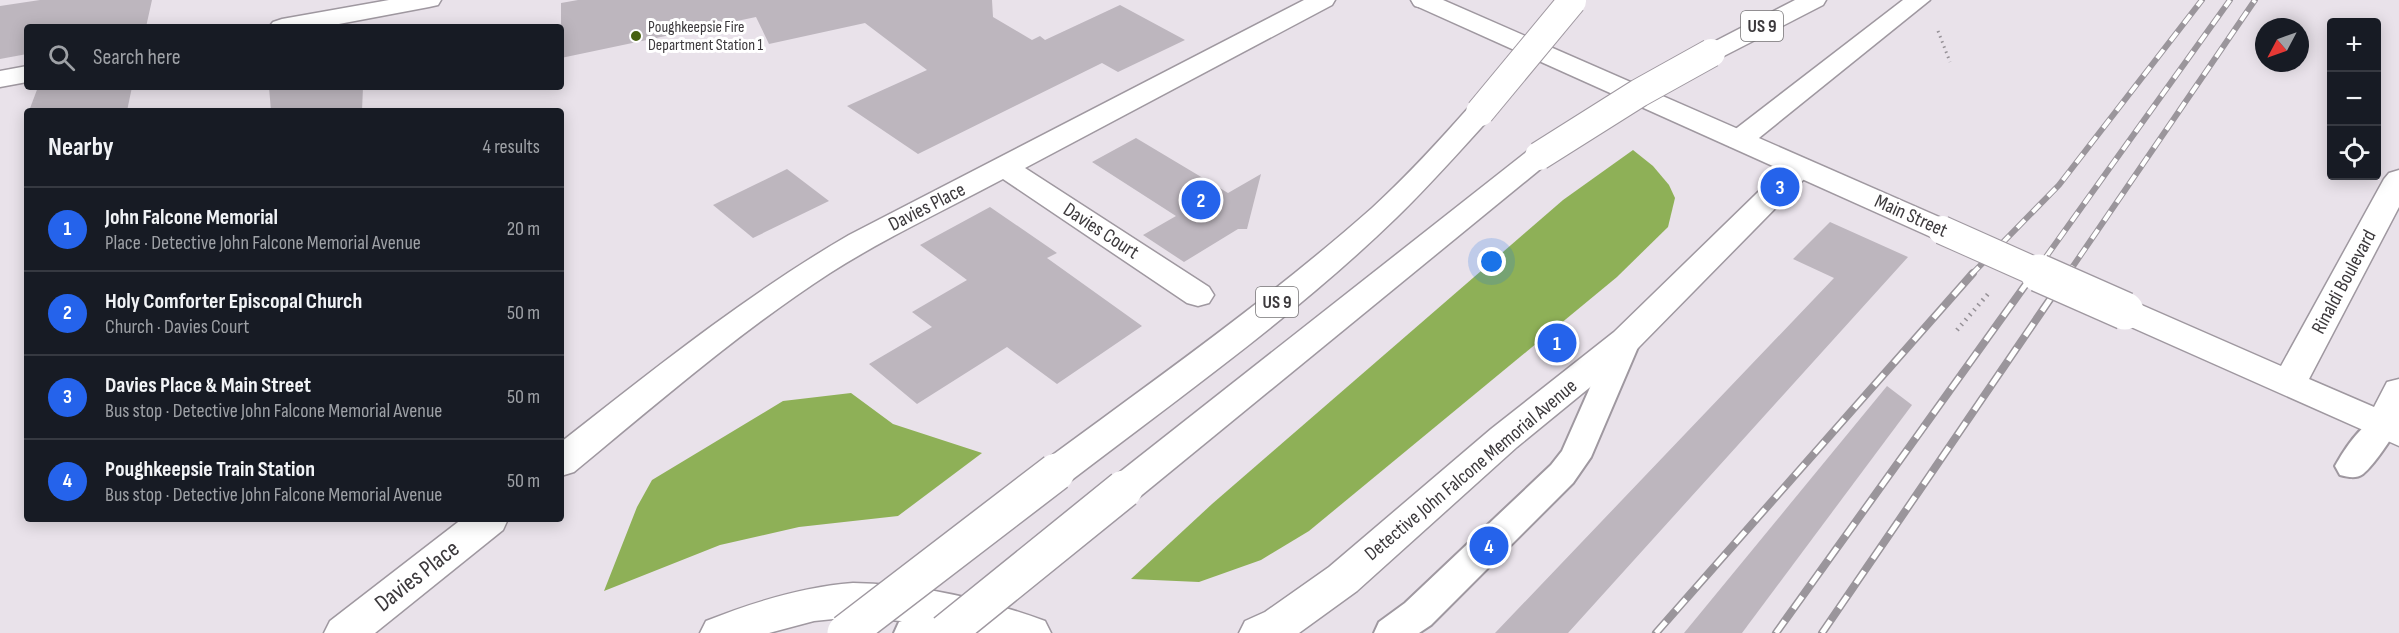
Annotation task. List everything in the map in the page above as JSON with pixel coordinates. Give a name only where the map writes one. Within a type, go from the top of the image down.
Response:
[{"type":"main road","points":[[298,24],[429,0]]},
{"type":"main road","name":"Davies Place","points":[[564,460],[737,322],[795,280],[860,242],[1323,0]]},
{"type":"main road","name":"Main Street","points":[[1424,0],[2391,430]]},
{"type":"main road","name":"US 9","points":[[965,625],[1124,489],[1539,156],[1639,93],[1711,52],[1814,0]]},
{"type":"main road","points":[[1739,140],[1918,0]]},
{"type":"main road","name":"US 9","points":[[846,633],[1345,248],[1425,175],[1572,1]]},
{"type":"main road","points":[[0,80],[24,75]]},
{"type":"main road","name":"Davies Court","points":[[1004,167],[1198,295]]},
{"type":"main road","name":"Detective John Falcone Memorial Avenue","points":[[1260,633],[1280,624],[1343,579],[1504,438],[1626,340],[1800,167]]},
{"type":"main road","name":"Rinaldi Boulevard","points":[[2289,384],[2399,179]]},
{"type":"main road","points":[[2391,430],[2399,391]]},
{"type":"main road","name":"Davies Place","points":[[345,633],[485,522]]},
{"type":"main road","points":[[721,633],[770,615],[837,601],[871,600],[906,603],[965,625],[1030,633]]},
{"type":"lane","points":[[1392,633],[1434,599],[1562,474],[1585,439],[1626,340]]},
{"type":"lane","points":[[2350,466],[2391,430]]},
{"type":"lane","points":[[912,633],[965,625]]},
{"type":"path","points":[[1938,31],[1950,62]]},
{"type":"path","points":[[1957,330],[1989,292]]},
{"type":"green space","points":[[1633,150],[1653,166],[1669,185],[1675,198],[1668,227],[1617,277],[1309,531],[1261,560],[1199,582],[1131,579],[1212,504],[1563,200]]},
{"type":"green space","points":[[851,393],[893,424],[982,453],[898,516],[799,527],[720,545],[604,591],[637,507],[652,480],[783,401]]},
{"type":"building","points":[[40,0],[152,0],[147,24],[24,24],[24,55],[0,59],[0,6]]},
{"type":"building","points":[[578,0],[992,0],[993,17],[1032,40],[1040,36],[1045,40],[1120,5],[1185,40],[1118,72],[1102,63],[918,154],[847,106],[927,70],[865,23],[769,44],[756,17],[564,57],[564,24],[561,24],[561,3]]},
{"type":"building","points":[[37,90],[131,90],[128,108],[30,108]]},
{"type":"building","points":[[269,90],[363,90],[362,108],[271,108]]},
{"type":"building","points":[[1136,138],[1228,193],[1261,174],[1247,229],[1238,229],[1184,262],[1143,235],[1176,216],[1092,162]]},
{"type":"building","points":[[787,169],[829,201],[753,238],[713,205]]},
{"type":"building","points":[[990,207],[1057,253],[1047,258],[1142,326],[1057,384],[1007,347],[917,404],[869,364],[932,327],[912,312],[967,280],[920,245]]},
{"type":"building","points":[[1830,222],[1908,257],[1568,633],[1495,633],[1834,278],[1793,259]]},
{"type":"building","points":[[1887,386],[1912,405],[1742,633],[1684,633]]},
{"type":"railway","points":[[1971,275],[2059,185],[2202,0]]},
{"type":"railway","points":[[2033,275],[2230,0]]},
{"type":"railway","points":[[2067,275],[2255,0]]},
{"type":"railway","points":[[1656,633],[1973,273]]},
{"type":"railway","points":[[1776,633],[2034,273]]},
{"type":"railway","points":[[1822,633],[2068,273]]},
{"type":"place","name":"Poughkeepsie Fire Department Station 1","points":[[636,36]]},
{"type":"place","name":"Davies Place & Main Street","points":[[1780,187]]},
{"type":"place","name":"Holy Comforter Episcopal Church","points":[[1201,200]]},
{"type":"place","name":"John Falcone Memorial","points":[[1557,343]]},
{"type":"place","name":"Poughkeepsie Train Station","points":[[1489,546]]}]
